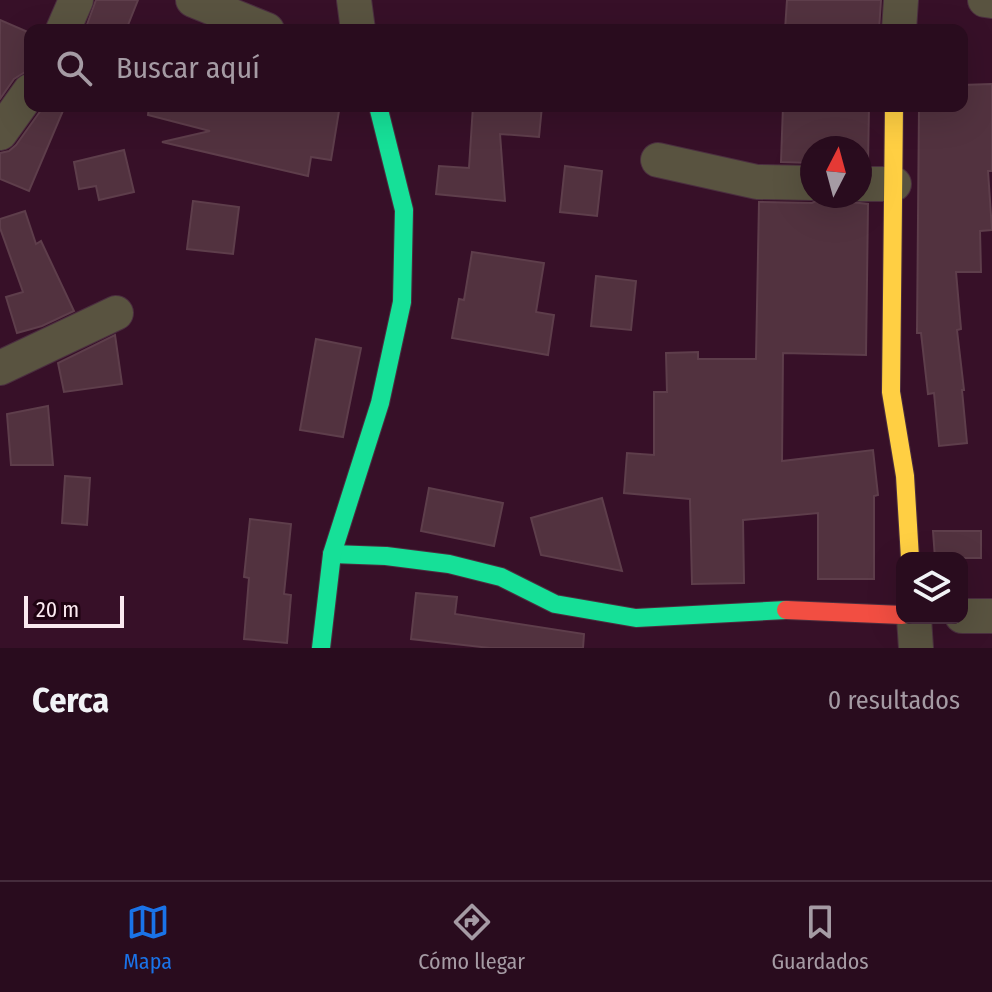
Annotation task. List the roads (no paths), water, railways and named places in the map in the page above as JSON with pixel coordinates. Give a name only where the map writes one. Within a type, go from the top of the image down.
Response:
[{"type":"street","points":[[66,24],[76,0]]},
{"type":"street","points":[[193,0],[252,24]]},
{"type":"street","points":[[354,0],[357,24]]},
{"type":"street","points":[[899,24],[901,0]]},
{"type":"street","points":[[985,0],[992,1]]},
{"type":"street","points":[[0,133],[24,99]]},
{"type":"street","points":[[321,648],[332,554],[380,403],[402,302],[404,210],[380,112]]},
{"type":"street","points":[[894,112],[891,392],[905,476],[910,552]]},
{"type":"street","points":[[658,160],[757,182],[800,183]]},
{"type":"street","points":[[872,184],[894,184]]},
{"type":"street","points":[[0,368],[116,313]]},
{"type":"street","points":[[332,554],[386,556],[449,564],[501,577],[555,604],[636,618],[786,610],[896,615]]},
{"type":"street","points":[[968,616],[992,616]]},
{"type":"street","points":[[914,624],[916,648]]}]
